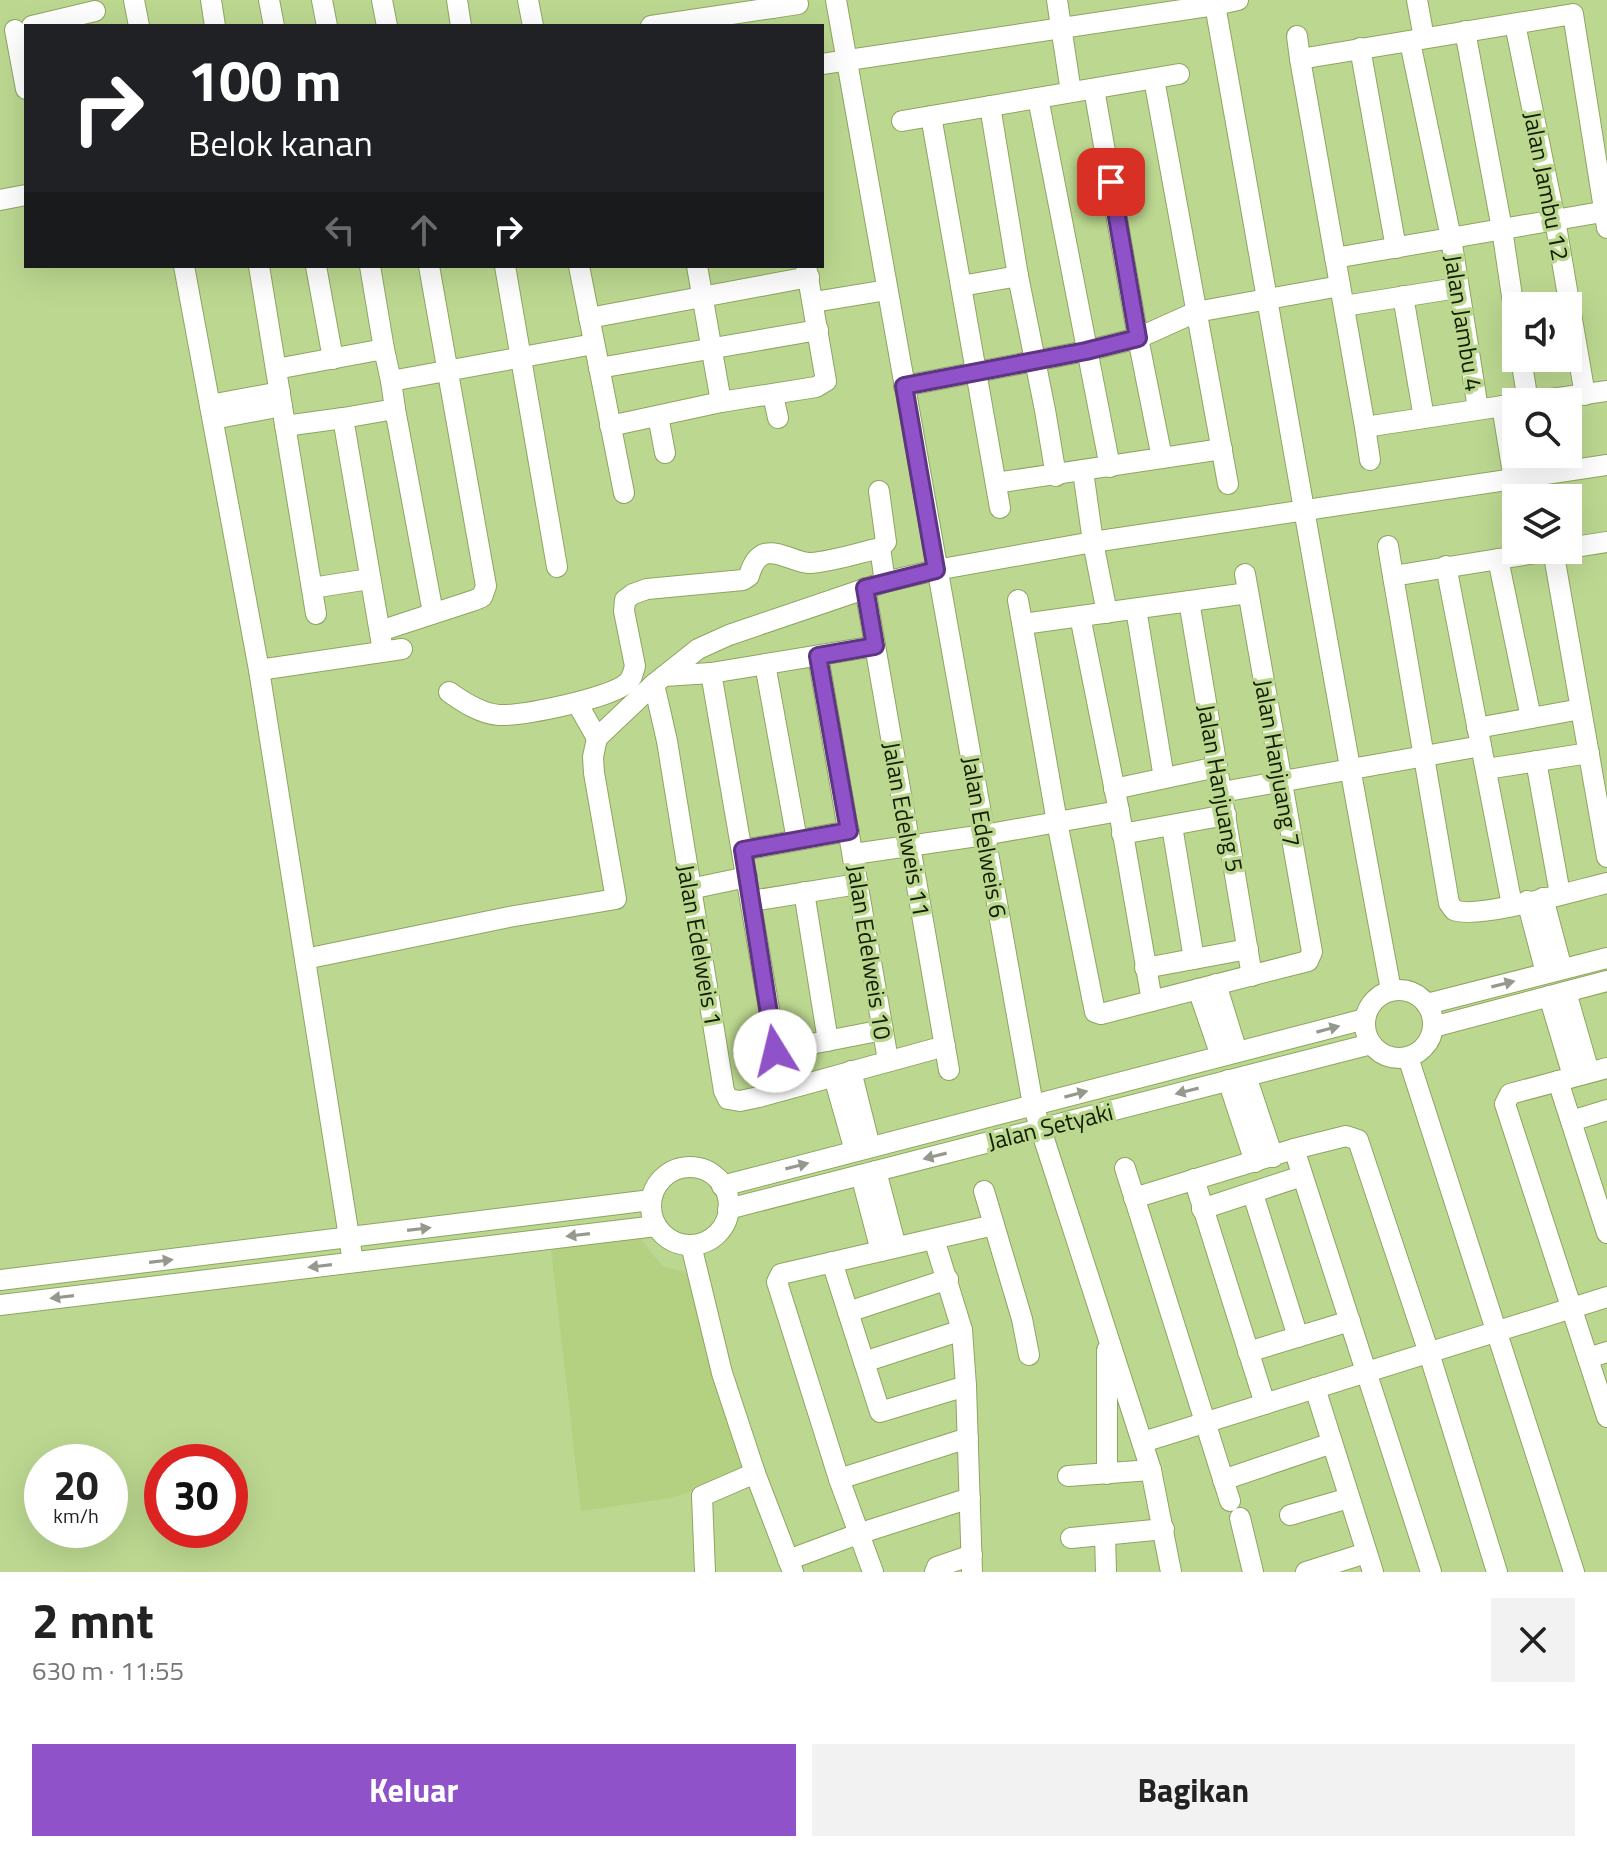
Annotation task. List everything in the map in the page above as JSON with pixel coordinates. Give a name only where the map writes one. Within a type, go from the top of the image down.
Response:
[{"type":"street","points":[[134,0],[139,24]]},
{"type":"street","points":[[211,0],[215,24]]},
{"type":"street","points":[[269,0],[274,24]]},
{"type":"street","points":[[322,0],[327,24]]},
{"type":"street","points":[[382,0],[387,24]]},
{"type":"street","points":[[457,0],[461,24]]},
{"type":"street","points":[[528,0],[533,24]]},
{"type":"street","name":"Jalan Edelweis 6","points":[[836,0],[1033,1105],[1143,1442],[1171,1572]]},
{"type":"street","points":[[1057,0],[1071,92]]},
{"type":"street","points":[[824,64],[1238,0]]},
{"type":"street","name":"Jalan Jambu 4","points":[[1417,0],[1417,40],[1478,409]]},
{"type":"street","points":[[668,24],[771,4],[798,4]]},
{"type":"street","points":[[1215,5],[1302,509],[1391,990]]},
{"type":"street","points":[[904,386],[1138,338],[1195,307],[1339,281],[1396,248],[1555,220],[1606,217],[1573,7],[1515,24],[1300,59]]},
{"type":"street","points":[[69,22],[95,11]]},
{"type":"street","name":"Jalan Jambu 12","points":[[1515,24],[1555,220],[1585,395]]},
{"type":"street","points":[[18,29],[24,74]]},
{"type":"street","points":[[1465,31],[1511,292]]},
{"type":"street","points":[[1297,36],[1370,460]]},
{"type":"street","points":[[1360,48],[1396,248]]},
{"type":"street","points":[[902,121],[1179,74]]},
{"type":"street","points":[[1154,79],[1228,484]]},
{"type":"street","points":[[1094,89],[1162,458]]},
{"type":"street","points":[[1038,98],[1110,467]]},
{"type":"street","points":[[990,106],[1056,476]]},
{"type":"street","points":[[931,116],[1000,508]]},
{"type":"street","points":[[0,200],[24,195]]},
{"type":"street","points":[[184,268],[259,670],[353,1262]]},
{"type":"street","points":[[259,268],[316,614]]},
{"type":"street","points":[[316,268],[333,359]]},
{"type":"street","points":[[370,268],[433,613]]},
{"type":"street","points":[[259,670],[388,643],[433,613],[482,597],[486,586],[429,268]]},
{"type":"street","points":[[505,268],[557,567]]},
{"type":"street","points":[[580,268],[624,493]]},
{"type":"street","points":[[697,268],[721,402]]},
{"type":"street","points":[[589,318],[703,296],[808,271],[826,381],[816,387],[721,402],[610,426]]},
{"type":"street","points":[[961,286],[1018,276]]},
{"type":"street","points":[[1339,281],[1403,296],[1457,288]]},
{"type":"street","points":[[814,302],[887,290]]},
{"type":"street","points":[[1403,296],[1424,418]]},
{"type":"street","points":[[599,368],[818,330]]},
{"type":"street","points":[[391,381],[594,344]]},
{"type":"street","points":[[276,369],[384,349]]},
{"type":"street","points":[[1582,395],[1607,391]]},
{"type":"street","points":[[773,395],[778,418]]},
{"type":"street","points":[[1365,427],[1502,406]]},
{"type":"street","points":[[212,412],[282,408],[343,418],[395,409]]},
{"type":"street","points":[[658,416],[665,453]]},
{"type":"street","points":[[343,418],[369,579],[388,643]]},
{"type":"street","points":[[996,483],[1222,449]]},
{"type":"street","points":[[1532,484],[1607,465]]},
{"type":"street","points":[[1083,471],[1107,613]]},
{"type":"street","points":[[305,959],[509,917],[616,899],[594,773],[597,738],[647,684],[714,640],[875,585],[936,570],[1302,509],[1502,489]]},
{"type":"street","name":"Jalan Edelweis 11","points":[[879,491],[886,542],[880,548],[875,585],[875,646],[949,1070]]},
{"type":"street","points":[[1582,546],[1607,542]]},
{"type":"street","points":[[1388,546],[1449,903],[1460,913],[1607,883]]},
{"type":"street","name":"Jalan Edelweis 1","points":[[880,548],[810,563],[775,553],[758,559],[749,576],[743,580],[647,589],[625,600],[624,611],[635,666],[647,684],[667,741],[724,1091],[728,1099],[740,1101],[945,1046]]},
{"type":"street","points":[[1393,576],[1502,558]]},
{"type":"street","points":[[1498,559],[1531,718]]},
{"type":"street","points":[[1556,564],[1607,857]]},
{"type":"street","points":[[1446,566],[1486,769],[1536,899],[1554,971]]},
{"type":"street","points":[[312,588],[369,579]]},
{"type":"street","name":"Jalan Hanjuang 7","points":[[1189,601],[1246,583],[1312,952],[1308,961],[1252,976]]},
{"type":"street","points":[[1018,600],[1057,822],[1095,1012],[1101,1014],[1252,976]]},
{"type":"street","points":[[1023,624],[1189,601]]},
{"type":"street","name":"Jalan Hanjuang 5","points":[[1189,601],[1252,976]]},
{"type":"street","points":[[1136,609],[1164,778]]},
{"type":"street","points":[[1080,616],[1119,811],[1152,1001]]},
{"type":"street","points":[[449,692],[476,709],[497,715],[577,703],[647,684],[875,646]]},
{"type":"street","name":"Jalan Edelweis 10","points":[[818,656],[888,1060]]},
{"type":"street","points":[[765,664],[797,840]]},
{"type":"street","points":[[711,673],[783,1090]]},
{"type":"street","points":[[577,703],[597,738]]},
{"type":"street","points":[[1222,792],[1426,757],[1531,718],[1581,709]]},
{"type":"street","points":[[1586,730],[1607,725]]},
{"type":"street","points":[[1486,769],[1589,753]]},
{"type":"street","points":[[1536,761],[1536,899]]},
{"type":"street","points":[[1114,789],[1217,767]]},
{"type":"street","points":[[854,854],[1119,811]]},
{"type":"street","points":[[1122,834],[1226,815]]},
{"type":"street","points":[[1172,826],[1194,959]]},
{"type":"street","points":[[743,850],[849,831]]},
{"type":"street","points":[[690,889],[747,877]]},
{"type":"street","points":[[751,901],[858,884]]},
{"type":"street","points":[[804,892],[828,1041]]},
{"type":"street","points":[[1145,968],[1248,949]]},
{"type":"street","points":[[1427,1004],[1607,958]]},
{"type":"street","points":[[1433,1027],[1607,981]]},
{"type":"street","points":[[1207,986],[1229,1054]]},
{"type":"street","points":[[1391,990],[1407,990],[1427,1004],[1433,1027],[1428,1043],[1408,1057],[1384,1055],[1367,1036],[1365,1019],[1371,1003],[1391,990]]},
{"type":"street","points":[[1558,994],[1582,1074],[1571,1121],[1607,1233]]},
{"type":"street","points":[[722,1186],[1365,1019]]},
{"type":"street","points":[[775,1051],[883,1030]]},
{"type":"street","name":"Jalan Setyaki","points":[[728,1209],[1371,1044]]},
{"type":"street","points":[[1408,1057],[1574,1572]]},
{"type":"street","points":[[843,1074],[862,1149]]},
{"type":"street","points":[[1582,1074],[1510,1094],[1505,1104],[1571,1308],[1597,1355],[1607,1417]]},
{"type":"street","points":[[1237,1078],[1264,1159]]},
{"type":"street","points":[[1571,1121],[1607,1110]]},
{"type":"street","points":[[1134,1198],[1294,1149],[1346,1136],[1358,1140],[1497,1572]]},
{"type":"street","points":[[1294,1149],[1364,1373],[1431,1572]]},
{"type":"street","points":[[685,1168],[706,1171],[722,1186],[728,1209],[717,1234],[700,1244],[691,1245],[671,1241],[656,1226],[651,1214],[651,1200],[665,1176],[685,1168]]},
{"type":"street","points":[[1125,1168],[1253,1572]]},
{"type":"street","points":[[868,1173],[889,1249]]},
{"type":"street","points":[[1202,1209],[1302,1176]]},
{"type":"street","points":[[1194,1179],[1265,1404]]},
{"type":"street","points":[[984,1191],[1022,1319],[1029,1355]]},
{"type":"street","points":[[1253,1194],[1298,1337]]},
{"type":"street","points":[[0,1280],[651,1200]]},
{"type":"street","points":[[873,1572],[839,1479],[777,1282],[781,1274],[994,1225]]},
{"type":"street","points":[[0,1305],[656,1226]]},
{"type":"street","points":[[934,1239],[962,1330],[972,1563],[937,1567],[935,1572]]},
{"type":"street","points":[[691,1245],[722,1373],[755,1473],[791,1566],[858,1534],[970,1498]]},
{"type":"street","points":[[832,1262],[880,1412],[966,1386]]},
{"type":"street","points":[[848,1312],[948,1279]]},
{"type":"street","points":[[1143,1442],[1607,1297]]},
{"type":"street","points":[[1248,1352],[1350,1321]]},
{"type":"street","points":[[864,1362],[962,1330]]},
{"type":"street","points":[[1107,1332],[1107,1474]]},
{"type":"street","points":[[1306,1572],[1369,1562],[1315,1388]]},
{"type":"street","points":[[839,1479],[968,1438]]},
{"type":"street","points":[[1223,1480],[1332,1443]]},
{"type":"street","points":[[1068,1476],[1151,1470]]},
{"type":"street","points":[[707,1566],[702,1496],[755,1473]]},
{"type":"street","points":[[1290,1515],[1349,1498]]},
{"type":"street","points":[[1071,1538],[1164,1529]]},
{"type":"street","points":[[1105,1535],[1106,1572]]},
{"type":"shaded area","points":[[636,1233],[662,1266],[689,1273],[754,1471],[671,1498],[581,1511],[551,1249]]},
{"type":"route","points":[[775,1051],[743,850],[849,831],[818,656],[875,646],[865,588],[936,570],[904,386],[1138,338],[1111,182]]}]
